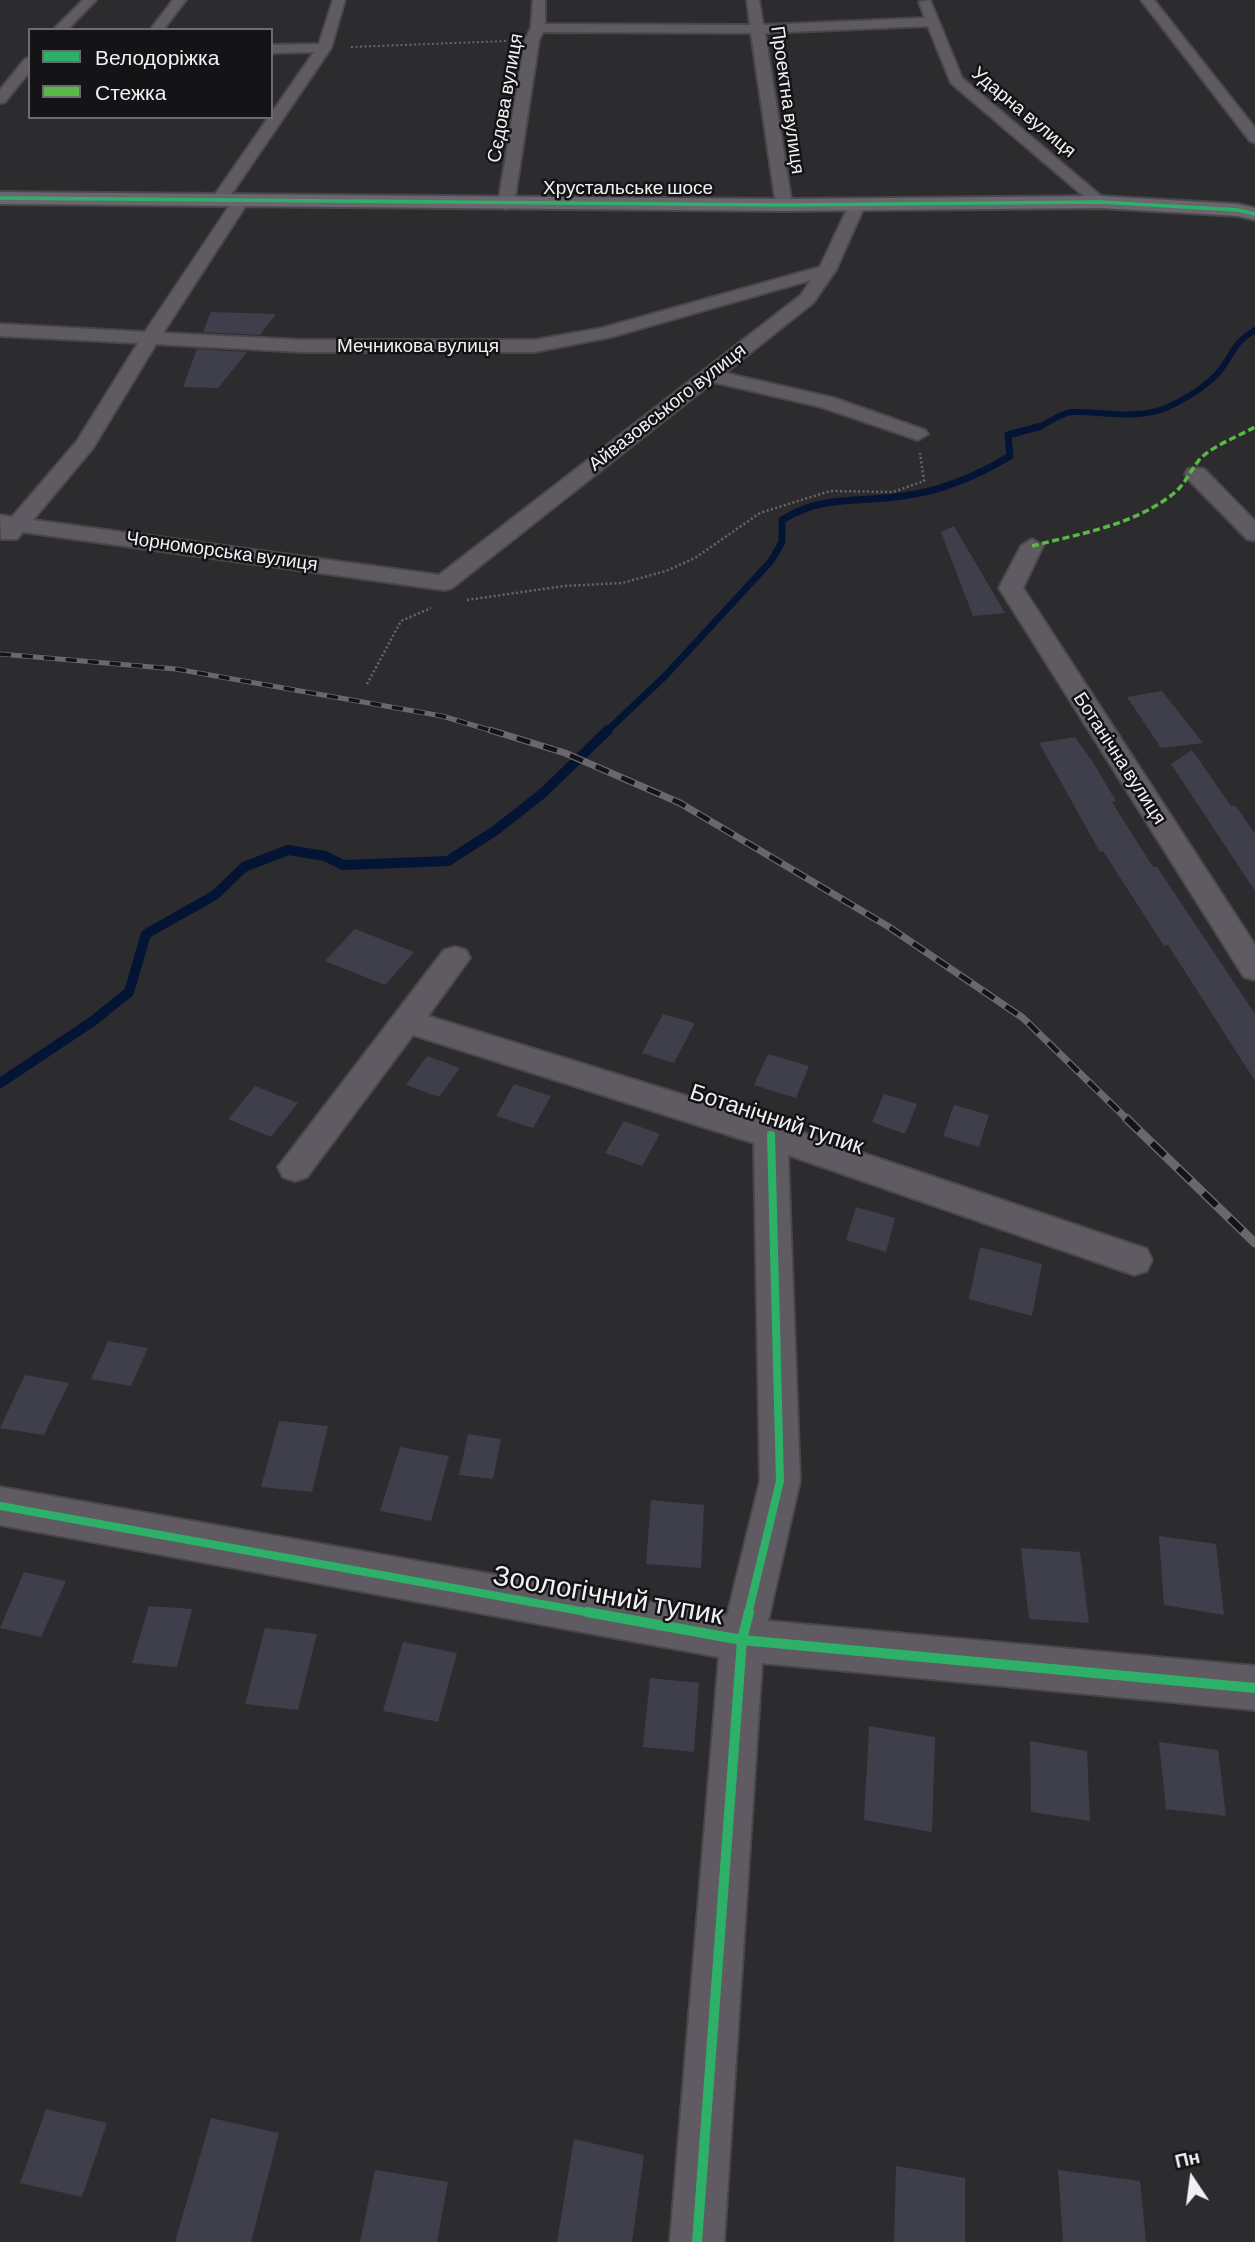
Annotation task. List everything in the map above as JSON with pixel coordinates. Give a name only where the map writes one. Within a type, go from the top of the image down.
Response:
[{"type":"street","points":[[61,28],[90,0]]},
{"type":"street","points":[[158,28],[180,0]]},
{"type":"street","points":[[220,199],[324,48],[339,0]]},
{"type":"street","name":"Сєдова вулиця","points":[[506,204],[539,0]]},
{"type":"street","name":"Проектна вулиця","points":[[753,0],[784,205]]},
{"type":"street","name":"Ударна вулиця","points":[[924,0],[956,80],[1100,202]]},
{"type":"street","points":[[1147,0],[1255,138]]},
{"type":"street","points":[[535,34],[934,22]]},
{"type":"street","points":[[273,50],[324,48]]},
{"type":"street","points":[[10,60],[28,60]]},
{"type":"street","points":[[0,99],[28,63]]},
{"type":"street","name":"Хрустальське шосе","points":[[0,198],[506,204],[857,205],[1100,202],[1238,210],[1255,214]]},
{"type":"street","points":[[0,543],[11,522],[86,444],[150,338],[242,199]]},
{"type":"street","name":"Айвазовського вулиця","points":[[444,583],[807,299],[827,270],[857,205]]},
{"type":"street","name":"Мечникова вулиця","points":[[0,330],[303,346],[534,346],[604,333],[827,270]]},
{"type":"street","points":[[709,375],[827,402],[918,434]]},
{"type":"street","points":[[1196,474],[1255,534]]},
{"type":"street","name":"Чорноморська вулиця","points":[[11,522],[444,583]]},
{"type":"street","name":"Ботанічна вулиця","points":[[1032,546],[1011,588],[1255,969]]},
{"type":"street","points":[[295,1167],[455,958]]},
{"type":"street","name":"Ботанічний тупик","points":[[406,1021],[771,1135],[1134,1260]]},
{"type":"street","points":[[697,2242],[742,1640],[780,1481],[771,1135]]},
{"type":"street","name":"Зоологічний тупик","points":[[0,1506],[742,1640],[1255,1688]]},
{"type":"path","points":[[324,48],[535,34]]},
{"type":"path","points":[[459,601],[564,586],[622,583],[666,571],[695,558],[761,513],[831,491],[893,492],[923,481]]},
{"type":"path","points":[[367,684],[401,621],[435,607]]},
{"type":"building","points":[[211,312],[276,314],[260,335],[203,332]]},
{"type":"building","points":[[197,349],[247,352],[218,388],[183,387]]},
{"type":"building","points":[[954,526],[1005,613],[973,616],[941,532]]},
{"type":"building","points":[[1162,691],[1203,743],[1161,748],[1127,697]]},
{"type":"building","points":[[1075,737],[1094,764],[1116,801],[1112,802],[1153,867],[1157,867],[1255,1014],[1255,1081],[1168,945],[1164,946],[1103,851],[1100,852],[1039,743]]},
{"type":"building","points":[[1192,750],[1231,806],[1236,806],[1255,834],[1255,891],[1171,764]]},
{"type":"building","points":[[355,929],[414,952],[385,985],[325,961]]},
{"type":"building","points":[[663,1014],[695,1023],[674,1063],[642,1053]]},
{"type":"building","points":[[768,1054],[809,1066],[796,1098],[754,1085]]},
{"type":"building","points":[[427,1056],[460,1068],[439,1097],[406,1085]]},
{"type":"building","points":[[514,1084],[551,1096],[533,1128],[496,1116]]},
{"type":"building","points":[[255,1086],[298,1103],[271,1137],[228,1119]]},
{"type":"building","points":[[884,1094],[917,1104],[905,1134],[872,1122]]},
{"type":"building","points":[[954,1105],[989,1115],[979,1147],[943,1136]]},
{"type":"building","points":[[624,1121],[660,1134],[642,1166],[605,1153]]},
{"type":"building","points":[[856,1207],[895,1218],[886,1252],[846,1240]]},
{"type":"building","points":[[980,1247],[1042,1264],[1032,1316],[969,1299]]},
{"type":"building","points":[[108,1341],[148,1348],[131,1386],[91,1379]]},
{"type":"building","points":[[25,1375],[69,1383],[44,1435],[0,1428]]},
{"type":"building","points":[[279,1421],[328,1426],[312,1492],[261,1487]]},
{"type":"building","points":[[468,1434],[501,1439],[493,1479],[459,1475]]},
{"type":"building","points":[[400,1447],[449,1456],[431,1521],[380,1511]]},
{"type":"building","points":[[651,1500],[704,1505],[701,1568],[646,1564]]},
{"type":"building","points":[[1159,1536],[1216,1544],[1224,1615],[1164,1605]]},
{"type":"building","points":[[1021,1548],[1080,1552],[1089,1623],[1029,1619]]},
{"type":"building","points":[[24,1572],[66,1581],[41,1637],[0,1628]]},
{"type":"building","points":[[149,1606],[192,1609],[177,1667],[132,1663]]},
{"type":"building","points":[[265,1628],[317,1634],[298,1710],[245,1704]]},
{"type":"building","points":[[403,1642],[457,1653],[438,1722],[383,1711]]},
{"type":"building","points":[[650,1678],[699,1683],[694,1752],[643,1747]]},
{"type":"building","points":[[869,1726],[935,1737],[932,1832],[864,1820]]},
{"type":"building","points":[[1030,1741],[1087,1751],[1090,1821],[1031,1812]]},
{"type":"building","points":[[1159,1742],[1218,1750],[1226,1816],[1166,1809]]},
{"type":"building","points":[[46,2109],[107,2123],[82,2197],[20,2183]]},
{"type":"building","points":[[211,2118],[279,2133],[251,2242],[175,2242]]},
{"type":"building","points":[[574,2139],[644,2155],[632,2242],[557,2242]]},
{"type":"building","points":[[896,2166],[965,2178],[965,2242],[894,2242]]},
{"type":"building","points":[[375,2170],[448,2182],[437,2242],[360,2242]]},
{"type":"building","points":[[1058,2170],[1140,2181],[1146,2242],[1063,2242]]},
{"type":"waterway","points":[[1038,428],[1072,412],[1144,414],[1168,407],[1194,393],[1212,379],[1236,346],[1255,330]]},
{"type":"waterway","points":[[606,732],[666,675],[771,561],[782,542],[782,520],[812,506],[903,496],[959,482],[1010,456],[1008,435],[1041,426]]},
{"type":"waterway","points":[[0,1083],[93,1021],[129,992],[146,934],[215,895],[244,867],[288,850],[325,856],[343,865],[448,861],[496,830],[543,793],[608,730]]},
{"type":"railway","points":[[0,654],[176,669],[442,716],[496,732]]},
{"type":"railway","points":[[490,730],[565,753],[680,803],[889,927],[1023,1018],[1128,1120]]},
{"type":"railway","points":[[1126,1118],[1255,1243]]},
{"type":"marked path","points":[[1032,546],[1104,527],[1153,507],[1174,494],[1191,477],[1202,457],[1255,427]]},
{"type":"cycle path","points":[[0,198],[784,205],[1100,202],[1238,210],[1255,214]]},
{"type":"cycle path","points":[[697,2242],[742,1640],[780,1481],[771,1135]]},
{"type":"cycle path","points":[[0,1506],[742,1640],[1255,1688]]}]
